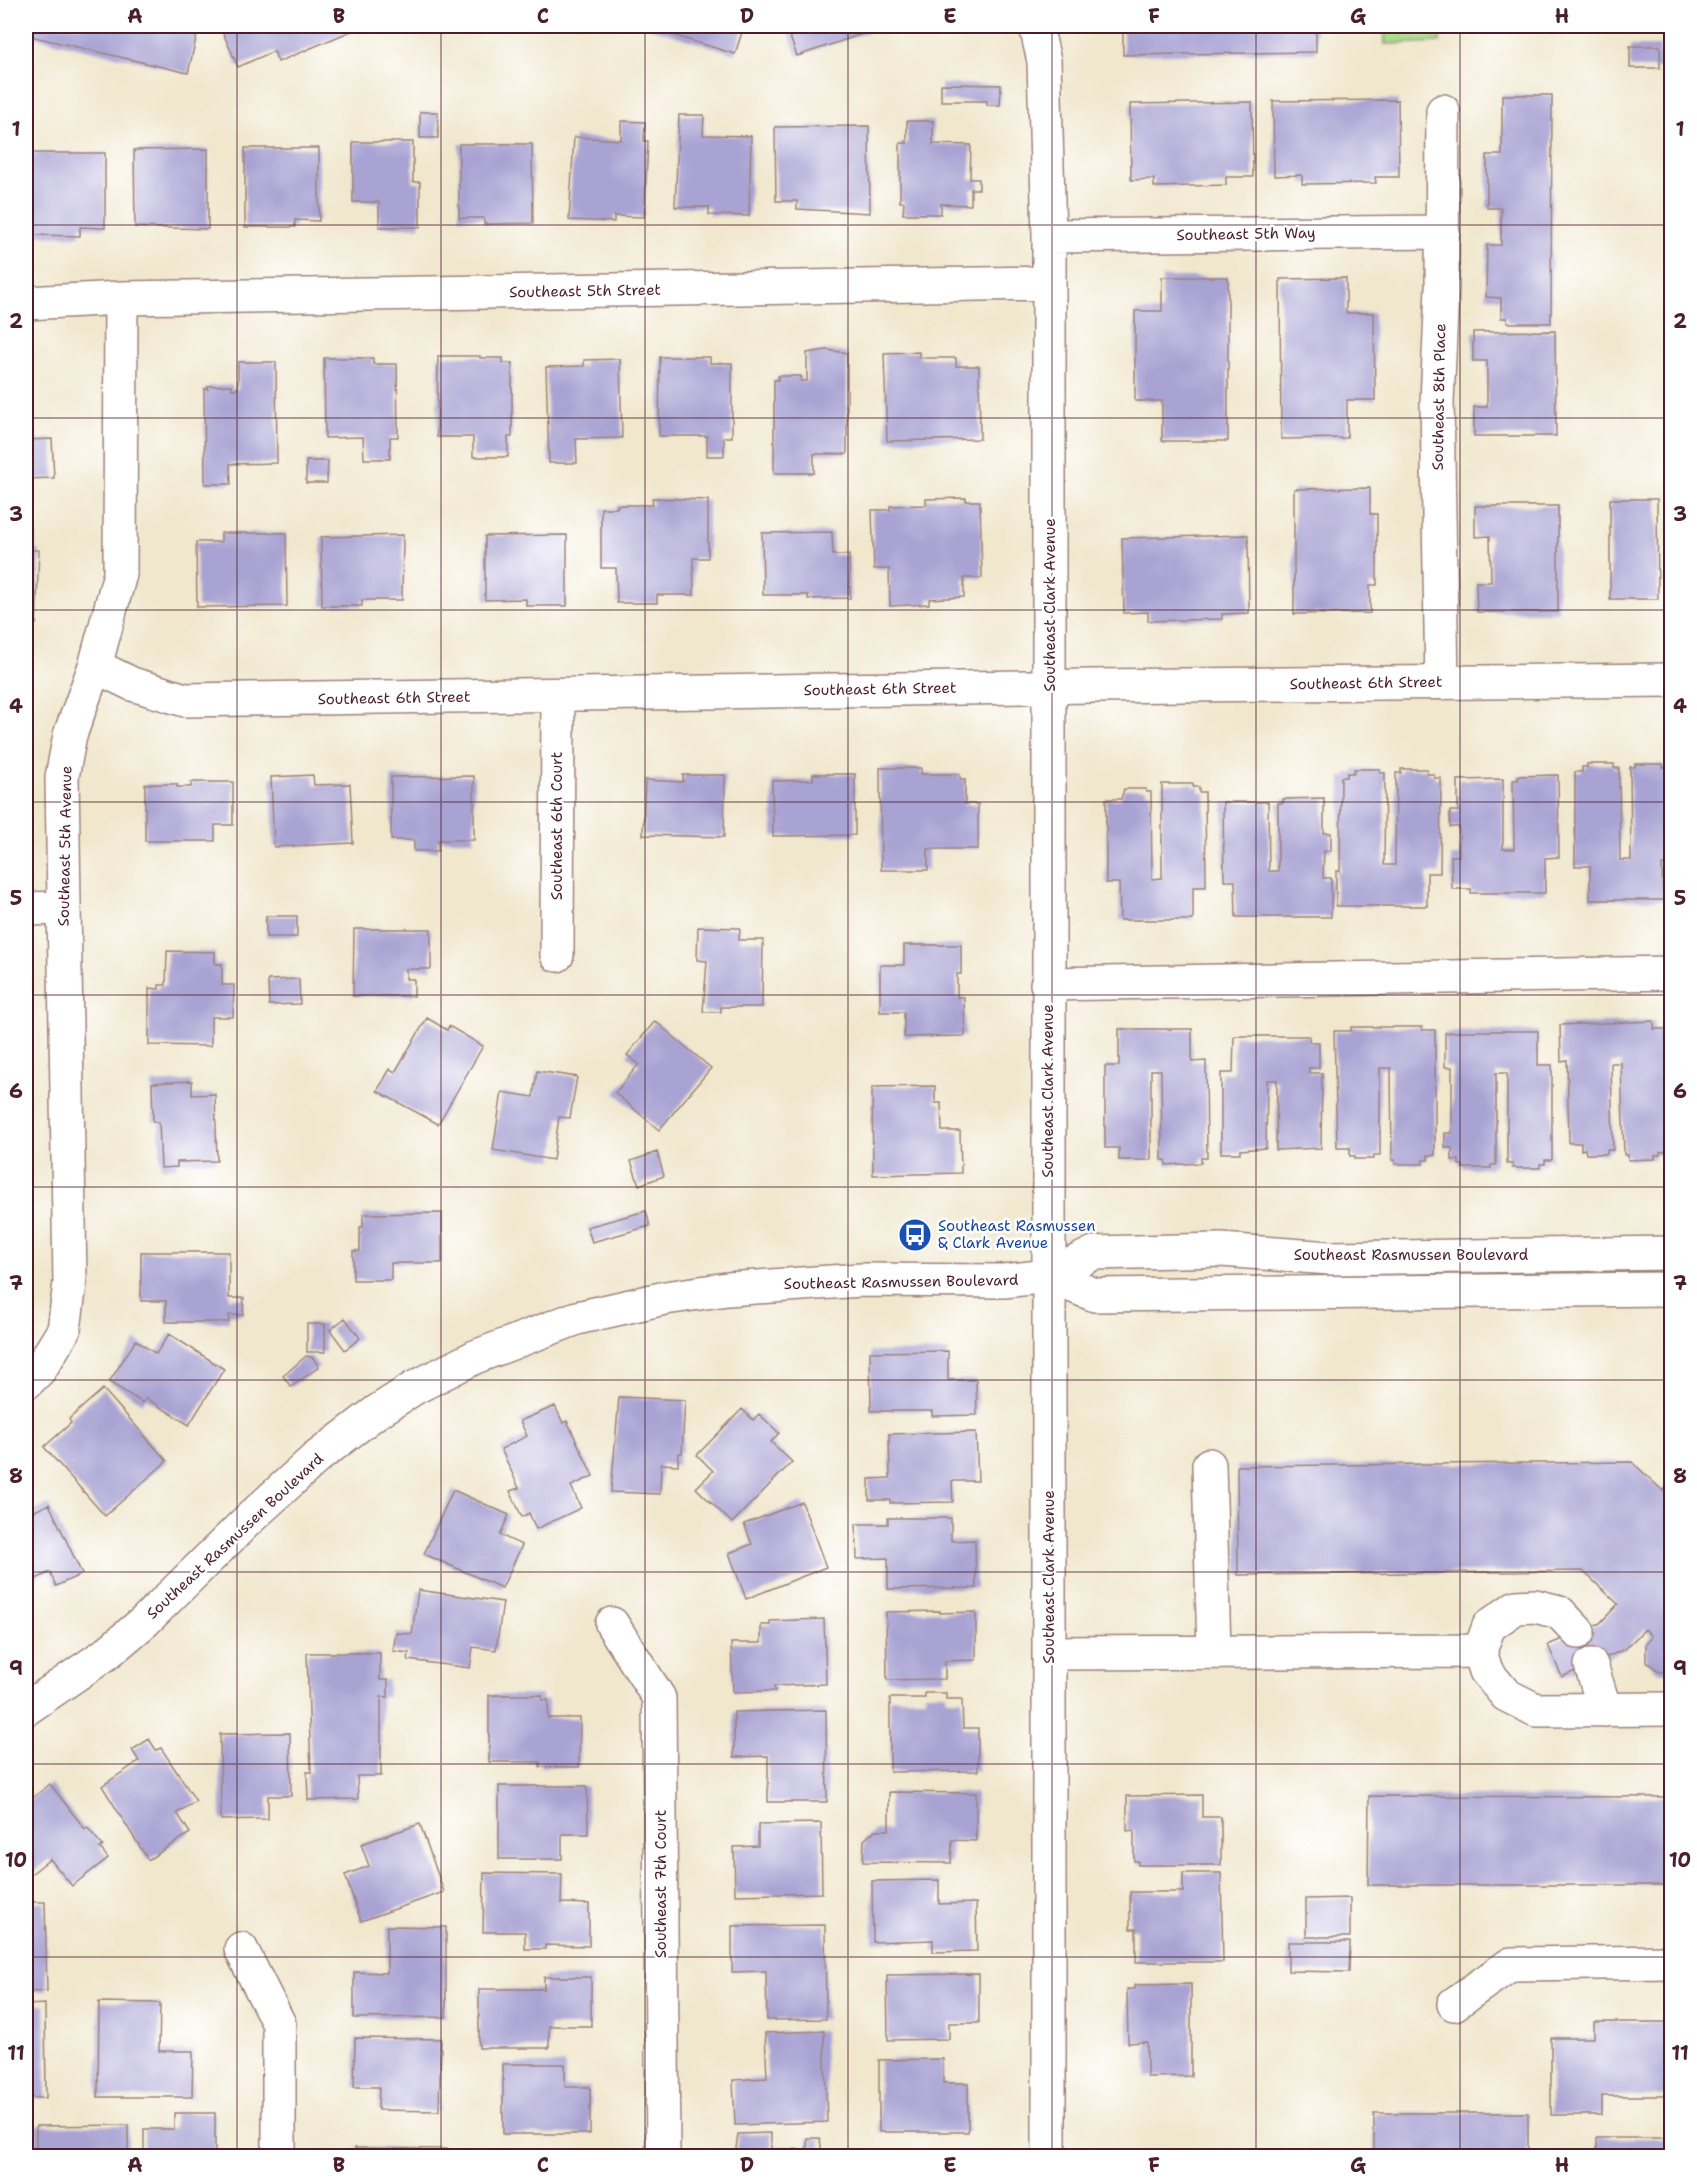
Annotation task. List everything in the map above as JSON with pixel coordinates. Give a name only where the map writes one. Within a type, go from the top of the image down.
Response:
[{"type":"street","name":"Southeast Clark Avenue","points":[[1036,26],[1044,61],[1049,236],[1050,686],[1047,984],[1049,2157]]},
{"type":"street","name":"Southeast 8th Place","points":[[1442,683],[1437,402],[1443,232],[1443,111]]},
{"type":"street","name":"Southeast 5th Way","points":[[1049,236],[1443,232]]},
{"type":"street","name":"Southeast 5th Street","points":[[26,303],[121,298],[1048,283]]},
{"type":"street","name":"Southeast 5th Avenue","points":[[26,1383],[40,1369],[64,1330],[70,1283],[62,777],[70,735],[95,666],[120,574],[121,298]]},
{"type":"street","name":"Southeast 6th Street","points":[[95,666],[132,684],[185,700],[558,696],[1050,686],[1671,680]]},
{"type":"street","name":"Southeast 6th Court","points":[[556,955],[558,696]]},
{"type":"street","points":[[26,909],[63,908]]},
{"type":"street","points":[[1047,984],[1671,973]]},
{"type":"street","name":"Southeast Rasmussen Boulevard","points":[[26,1709],[65,1684],[137,1628],[249,1519],[342,1437],[414,1388],[475,1357],[577,1318],[694,1293],[807,1283],[1004,1281],[1048,1276],[1094,1253],[1221,1250],[1330,1258],[1671,1253]]},
{"type":"street","name":"Southeast Rasmussen Boulevard","points":[[1048,1276],[1095,1295],[1671,1289]]},
{"type":"street","points":[[1209,1465],[1214,1652]]},
{"type":"street","points":[[1578,1632],[1559,1612],[1535,1606],[1516,1607],[1489,1626],[1480,1651],[1486,1671],[1506,1695],[1536,1710],[1671,1709]]},
{"type":"street","name":"Southeast 7th Court","points":[[612,1624],[659,1698],[663,2157]]},
{"type":"street","points":[[1049,1653],[1480,1651]]},
{"type":"street","points":[[1591,1665],[1605,1710]]},
{"type":"street","points":[[242,1948],[279,2024],[279,2157]]},
{"type":"street","points":[[1454,2004],[1511,1964],[1671,1962]]},
{"type":"green space","points":[[1385,26],[1440,26],[1440,42],[1385,44]]},
{"type":"building","points":[[26,26],[199,26],[188,73],[26,35]]},
{"type":"building","points":[[220,26],[363,26],[278,62],[274,51],[238,67]]},
{"type":"building","points":[[643,26],[744,26],[735,54]]},
{"type":"building","points":[[786,26],[886,26],[797,56]]},
{"type":"building","points":[[1123,26],[1316,26],[1316,52],[1123,55]]},
{"type":"building","points":[[1630,46],[1660,46],[1660,68],[1630,68]]},
{"type":"building","points":[[941,84],[1001,85],[1000,105],[987,105],[987,101],[941,101]]},
{"type":"building","points":[[1502,95],[1552,95],[1551,323],[1507,323],[1507,318],[1501,318],[1501,298],[1486,297],[1487,245],[1501,245],[1501,208],[1487,208],[1487,155],[1502,155]]},
{"type":"building","points":[[1398,100],[1399,177],[1375,177],[1376,183],[1302,184],[1302,175],[1274,176],[1273,101]]},
{"type":"building","points":[[1252,102],[1253,177],[1226,177],[1226,185],[1154,187],[1154,179],[1131,180],[1130,104]]},
{"type":"building","points":[[420,112],[438,112],[438,138],[420,138]]},
{"type":"building","points":[[679,115],[704,115],[703,135],[751,136],[749,216],[709,215],[709,207],[675,207]]},
{"type":"building","points":[[621,121],[645,122],[644,141],[648,141],[644,217],[614,216],[614,222],[569,220],[574,137],[621,140]]},
{"type":"building","points":[[907,121],[933,121],[933,144],[971,145],[970,179],[979,179],[979,189],[971,189],[971,205],[941,204],[941,214],[903,214],[904,202],[900,202],[900,143],[907,143]]},
{"type":"building","points":[[869,126],[870,213],[797,209],[797,201],[776,201],[775,127]]},
{"type":"building","points":[[353,142],[413,142],[413,182],[420,182],[420,227],[379,227],[379,202],[353,202]]},
{"type":"building","points":[[459,144],[532,144],[533,223],[484,224],[484,218],[459,218]]},
{"type":"building","points":[[245,148],[319,148],[319,221],[295,220],[295,227],[245,227]]},
{"type":"building","points":[[208,149],[208,229],[135,227],[134,150]]},
{"type":"building","points":[[30,153],[105,153],[105,228],[80,227],[80,236],[30,235]]},
{"type":"building","points":[[1162,277],[1228,277],[1228,441],[1162,441],[1162,401],[1135,401],[1135,311],[1162,311]]},
{"type":"building","points":[[1346,278],[1346,313],[1374,313],[1375,400],[1347,400],[1347,438],[1281,439],[1280,279]]},
{"type":"building","points":[[1555,331],[1556,436],[1474,436],[1474,407],[1487,407],[1487,361],[1473,361],[1473,332]]},
{"type":"building","points":[[827,350],[847,353],[847,454],[814,454],[814,473],[774,473],[774,380],[778,380],[778,376],[801,376],[801,381],[807,381],[807,353]]},
{"type":"building","points":[[919,352],[919,358],[956,358],[956,366],[979,366],[980,439],[887,441],[884,353]]},
{"type":"building","points":[[438,356],[503,358],[503,363],[512,363],[512,437],[508,437],[508,457],[473,457],[473,437],[437,437]]},
{"type":"building","points":[[660,357],[710,357],[710,363],[732,363],[732,437],[724,437],[724,456],[707,456],[707,436],[659,436]]},
{"type":"building","points":[[324,358],[373,358],[373,364],[397,364],[398,437],[390,437],[390,459],[364,459],[363,437],[325,438]]},
{"type":"building","points":[[620,359],[622,438],[576,439],[577,463],[549,463],[546,367],[584,366],[584,360]]},
{"type":"building","points":[[238,362],[276,362],[277,463],[230,464],[231,484],[205,484],[204,389],[208,389],[208,386],[232,385],[232,389],[238,389]]},
{"type":"building","points":[[52,439],[54,478],[26,479],[26,440]]},
{"type":"building","points":[[306,461],[328,461],[327,483],[306,483]]},
{"type":"building","points":[[1370,488],[1370,514],[1377,514],[1377,585],[1370,585],[1370,613],[1294,614],[1294,489]]},
{"type":"building","points":[[652,498],[708,500],[708,558],[693,558],[694,595],[657,595],[657,603],[617,603],[616,568],[601,568],[601,508],[617,508],[617,505],[653,505]]},
{"type":"building","points":[[966,498],[966,501],[980,501],[982,578],[964,578],[964,597],[929,599],[929,604],[890,606],[889,569],[874,569],[872,510],[890,510],[890,506],[926,505],[926,499]]},
{"type":"building","points":[[1610,499],[1657,499],[1658,599],[1610,599]]},
{"type":"building","points":[[1475,506],[1558,506],[1558,612],[1477,612],[1476,582],[1491,582],[1490,536],[1475,537]]},
{"type":"building","points":[[26,529],[31,529],[31,540],[26,540]]},
{"type":"building","points":[[832,532],[833,555],[849,555],[850,598],[808,599],[808,595],[763,595],[762,533]]},
{"type":"building","points":[[221,533],[286,533],[287,606],[197,607],[196,542],[221,542]]},
{"type":"building","points":[[403,535],[402,600],[362,600],[362,606],[322,606],[321,537]]},
{"type":"building","points":[[567,535],[567,606],[526,606],[526,599],[485,600],[485,536]]},
{"type":"building","points":[[1248,535],[1249,613],[1222,614],[1222,619],[1148,621],[1148,612],[1124,613],[1122,538]]},
{"type":"building","points":[[26,550],[39,550],[36,624],[26,624]]},
{"type":"building","points":[[1587,764],[1614,764],[1614,768],[1619,768],[1620,860],[1631,860],[1630,767],[1635,767],[1635,764],[1663,764],[1663,767],[1667,767],[1667,772],[1672,772],[1672,865],[1662,865],[1663,900],[1590,900],[1590,866],[1575,866],[1575,772],[1582,772],[1582,767],[1587,767]]},
{"type":"building","points":[[880,768],[921,768],[921,774],[960,774],[960,779],[965,779],[965,804],[978,804],[978,849],[928,849],[928,870],[881,870]]},
{"type":"building","points":[[1354,769],[1380,769],[1380,773],[1385,773],[1384,865],[1395,865],[1396,773],[1401,773],[1401,769],[1427,769],[1427,774],[1434,774],[1434,778],[1441,778],[1440,873],[1427,873],[1427,906],[1336,906],[1336,871],[1340,871],[1341,777],[1347,777],[1347,773],[1354,773]]},
{"type":"building","points":[[813,774],[855,774],[855,835],[773,836],[772,781],[813,780]]},
{"type":"building","points":[[313,775],[314,785],[350,784],[353,843],[274,847],[271,777]]},
{"type":"building","points":[[683,775],[725,775],[724,837],[643,835],[645,780],[683,782]]},
{"type":"building","points":[[1558,775],[1559,857],[1545,858],[1545,893],[1471,893],[1471,889],[1452,889],[1451,856],[1459,856],[1459,827],[1450,827],[1450,811],[1458,811],[1458,780],[1503,779],[1503,849],[1514,849],[1513,780],[1518,780],[1518,776]]},
{"type":"building","points":[[474,776],[474,840],[438,840],[438,851],[414,851],[414,840],[391,840],[391,777]]},
{"type":"building","points":[[191,782],[233,782],[233,825],[215,825],[215,841],[145,841],[145,784],[177,784],[177,787],[191,787]]},
{"type":"building","points":[[1162,784],[1193,784],[1193,787],[1199,787],[1199,792],[1205,792],[1206,887],[1193,887],[1193,920],[1120,920],[1119,883],[1106,883],[1106,799],[1121,799],[1124,789],[1146,789],[1146,792],[1151,792],[1152,879],[1162,878]]},
{"type":"building","points":[[1324,798],[1324,833],[1331,833],[1331,851],[1324,851],[1323,878],[1331,878],[1331,917],[1236,917],[1235,881],[1224,881],[1223,802],[1268,802],[1269,871],[1278,871],[1278,803],[1283,803],[1283,799]]},
{"type":"building","points":[[266,916],[297,916],[297,937],[266,937]]},
{"type":"building","points":[[698,927],[740,928],[739,940],[763,940],[762,1007],[721,1007],[721,1012],[703,1012],[707,961],[697,960]]},
{"type":"building","points":[[354,929],[431,929],[431,969],[406,969],[406,979],[414,979],[414,996],[353,996]]},
{"type":"building","points":[[904,945],[961,945],[961,974],[957,974],[957,997],[964,997],[965,1036],[904,1037],[904,1012],[880,1012],[880,965],[904,965]]},
{"type":"building","points":[[167,951],[215,952],[215,964],[222,964],[222,985],[234,985],[233,1017],[211,1017],[211,1046],[149,1045],[149,988],[159,989],[159,985],[166,985]]},
{"type":"building","points":[[299,979],[300,1004],[269,1005],[268,980]]},
{"type":"building","points":[[427,1018],[447,1030],[449,1026],[483,1046],[438,1124],[377,1091],[390,1069],[395,1072]]},
{"type":"building","points":[[655,1021],[711,1068],[659,1130],[615,1093],[639,1064],[627,1055]]},
{"type":"building","points":[[1654,1021],[1654,1029],[1666,1029],[1668,1151],[1655,1155],[1655,1159],[1628,1160],[1628,1155],[1624,1155],[1621,1063],[1611,1063],[1613,1150],[1607,1150],[1607,1154],[1586,1154],[1585,1149],[1581,1150],[1581,1143],[1569,1143],[1567,1060],[1561,1061],[1560,1025]]},
{"type":"building","points":[[1351,1027],[1422,1027],[1422,1030],[1435,1030],[1435,1155],[1428,1155],[1428,1160],[1423,1160],[1423,1164],[1395,1164],[1395,1160],[1392,1160],[1391,1068],[1380,1068],[1380,1155],[1374,1155],[1374,1159],[1355,1159],[1355,1156],[1350,1156],[1350,1148],[1337,1148],[1334,1031],[1351,1031]]},
{"type":"building","points":[[1119,1029],[1192,1029],[1192,1062],[1206,1061],[1207,1158],[1201,1158],[1201,1163],[1166,1165],[1166,1160],[1162,1160],[1161,1070],[1151,1070],[1151,1160],[1119,1160],[1119,1148],[1105,1148],[1105,1066],[1119,1066]]},
{"type":"building","points":[[1538,1031],[1538,1065],[1552,1065],[1552,1160],[1545,1160],[1545,1164],[1540,1164],[1540,1168],[1513,1168],[1513,1164],[1507,1164],[1507,1073],[1496,1073],[1496,1165],[1491,1165],[1491,1168],[1463,1168],[1463,1165],[1459,1165],[1459,1160],[1452,1160],[1452,1148],[1445,1148],[1445,1133],[1452,1133],[1452,1067],[1445,1067],[1445,1033]]},
{"type":"building","points":[[1234,1036],[1309,1036],[1309,1042],[1319,1042],[1319,1068],[1309,1068],[1309,1073],[1322,1073],[1321,1148],[1276,1150],[1277,1080],[1267,1080],[1266,1148],[1240,1150],[1240,1153],[1221,1153],[1221,1073],[1233,1073]]},
{"type":"building","points":[[537,1071],[577,1077],[570,1118],[559,1117],[553,1160],[493,1150],[502,1092],[533,1097]]},
{"type":"building","points":[[192,1081],[192,1095],[215,1094],[217,1161],[177,1162],[177,1167],[161,1168],[159,1122],[153,1122],[152,1083]]},
{"type":"building","points":[[935,1086],[935,1103],[941,1103],[942,1131],[960,1131],[961,1173],[873,1175],[872,1087]]},
{"type":"building","points":[[657,1152],[664,1176],[639,1185],[631,1161]]},
{"type":"building","points":[[646,1211],[650,1226],[592,1242],[587,1227]]},
{"type":"building","points":[[442,1213],[442,1263],[391,1263],[391,1280],[353,1280],[353,1251],[360,1251],[360,1227],[363,1227],[363,1214]]},
{"type":"building","points":[[141,1252],[229,1252],[229,1298],[244,1298],[243,1315],[229,1315],[229,1322],[166,1322],[166,1301],[141,1301]]},
{"type":"building","points":[[345,1318],[360,1338],[345,1350],[330,1330]]},
{"type":"building","points":[[307,1324],[325,1324],[325,1352],[307,1352]]},
{"type":"building","points":[[169,1334],[224,1369],[189,1425],[146,1398],[143,1403],[109,1382],[136,1340],[156,1354]]},
{"type":"building","points":[[948,1351],[948,1380],[976,1380],[977,1415],[932,1416],[932,1411],[871,1411],[870,1352]]},
{"type":"building","points":[[306,1356],[313,1358],[319,1367],[291,1387],[283,1376]]},
{"type":"building","points":[[103,1389],[167,1461],[105,1516],[44,1447],[71,1423],[69,1419]]},
{"type":"building","points":[[619,1397],[685,1400],[682,1453],[679,1453],[678,1465],[661,1464],[660,1494],[611,1492]]},
{"type":"building","points":[[555,1406],[563,1423],[567,1421],[593,1476],[571,1486],[581,1508],[536,1529],[529,1513],[522,1517],[510,1491],[519,1488],[501,1449],[527,1436],[520,1421]]},
{"type":"building","points":[[742,1409],[753,1420],[759,1414],[779,1433],[771,1442],[792,1462],[732,1523],[696,1488],[713,1471],[697,1455]]},
{"type":"building","points":[[976,1432],[978,1481],[952,1481],[953,1502],[890,1503],[890,1500],[869,1500],[869,1479],[890,1478],[889,1434]]},
{"type":"building","points":[[1632,1462],[1663,1491],[1672,1482],[1672,1672],[1659,1672],[1646,1661],[1646,1643],[1652,1636],[1645,1629],[1625,1649],[1562,1677],[1548,1645],[1600,1623],[1618,1604],[1583,1571],[1238,1575],[1237,1466]]},
{"type":"building","points":[[453,1490],[509,1515],[500,1535],[522,1545],[502,1588],[424,1554]]},
{"type":"building","points":[[26,1500],[31,1513],[49,1504],[82,1574],[56,1586],[50,1572],[26,1584]]},
{"type":"building","points":[[802,1502],[826,1567],[746,1599],[729,1553],[752,1544],[744,1524]]},
{"type":"building","points":[[888,1518],[951,1518],[951,1541],[975,1540],[976,1588],[888,1589],[888,1558],[857,1559],[856,1524],[888,1524]]},
{"type":"building","points":[[418,1590],[503,1602],[496,1650],[473,1647],[470,1668],[408,1660],[409,1653],[393,1651],[396,1633],[412,1634]]},
{"type":"building","points":[[940,1611],[940,1613],[976,1612],[976,1660],[945,1661],[945,1679],[887,1680],[886,1612]]},
{"type":"building","points":[[824,1619],[826,1684],[774,1686],[775,1691],[733,1692],[731,1643],[761,1643],[761,1625],[770,1625],[770,1621]]},
{"type":"building","points":[[307,1653],[380,1653],[380,1680],[388,1680],[388,1697],[381,1697],[381,1776],[357,1776],[358,1799],[308,1800],[307,1772],[311,1772]]},
{"type":"building","points":[[925,1693],[946,1693],[946,1699],[962,1699],[963,1728],[978,1728],[978,1771],[890,1772],[890,1698],[925,1698]]},
{"type":"building","points":[[489,1695],[542,1695],[542,1700],[548,1700],[548,1718],[580,1718],[579,1767],[540,1767],[540,1762],[489,1762]]},
{"type":"building","points":[[826,1710],[827,1802],[768,1802],[768,1756],[734,1757],[734,1712]]},
{"type":"building","points":[[290,1733],[291,1796],[268,1796],[268,1819],[221,1820],[220,1734]]},
{"type":"building","points":[[149,1739],[156,1750],[161,1748],[196,1801],[177,1813],[190,1833],[148,1860],[102,1786],[139,1761],[132,1750]]},
{"type":"building","points":[[50,1784],[85,1829],[87,1827],[103,1846],[100,1848],[108,1858],[72,1886],[50,1859],[26,1878],[26,1803]]},
{"type":"building","points":[[499,1786],[587,1786],[588,1834],[562,1834],[562,1859],[499,1859]]},
{"type":"building","points":[[889,1792],[976,1793],[976,1841],[952,1840],[951,1863],[863,1862],[864,1840],[875,1830],[889,1830]]},
{"type":"building","points":[[1202,1795],[1202,1817],[1221,1817],[1221,1865],[1138,1865],[1138,1861],[1134,1861],[1134,1830],[1127,1831],[1127,1796]]},
{"type":"building","points":[[1369,1796],[1672,1797],[1672,1885],[1368,1885]]},
{"type":"building","points":[[821,1823],[822,1893],[735,1895],[734,1847],[758,1846],[758,1824]]},
{"type":"building","points":[[420,1824],[444,1892],[361,1921],[345,1875],[369,1866],[361,1844]]},
{"type":"building","points":[[484,1873],[562,1874],[561,1903],[589,1904],[589,1946],[545,1945],[545,1949],[525,1949],[525,1932],[483,1932]]},
{"type":"building","points":[[1183,1873],[1221,1873],[1223,1962],[1136,1962],[1136,1929],[1130,1929],[1130,1892],[1183,1892]]},
{"type":"building","points":[[939,1880],[939,1904],[976,1903],[977,1951],[933,1952],[933,1940],[873,1942],[872,1881]]},
{"type":"building","points":[[1350,1898],[1350,1937],[1306,1937],[1306,1899]]},
{"type":"building","points":[[26,1902],[45,1902],[47,1991],[26,1992]]},
{"type":"building","points":[[825,1925],[826,2019],[767,2020],[766,1971],[732,1972],[732,1926]]},
{"type":"building","points":[[387,1926],[446,1927],[446,2017],[354,2018],[354,1972],[387,1973]]},
{"type":"building","points":[[1288,1942],[1350,1942],[1349,1972],[1288,1971]]},
{"type":"building","points":[[979,1974],[979,2023],[949,2023],[949,2039],[888,2040],[887,1975]]},
{"type":"building","points":[[544,1977],[591,1977],[591,2026],[549,2026],[549,2048],[479,2048],[479,1989],[544,1989]]},
{"type":"building","points":[[1191,1984],[1191,2076],[1147,2077],[1147,2042],[1128,2043],[1127,1989],[1135,1989],[1135,1985]]},
{"type":"building","points":[[99,2002],[160,2003],[159,2051],[193,2051],[192,2097],[98,2097]]},
{"type":"building","points":[[45,2004],[46,2098],[26,2098],[26,2005]]},
{"type":"building","points":[[1594,2022],[1672,2022],[1672,2096],[1602,2096],[1602,2115],[1551,2115],[1551,2038],[1594,2038]]},
{"type":"building","points":[[824,2031],[827,2122],[735,2125],[733,2080],[767,2078],[765,2033]]},
{"type":"building","points":[[355,2038],[441,2039],[439,2111],[378,2110],[379,2087],[354,2087]]},
{"type":"building","points":[[943,2059],[943,2083],[968,2083],[968,2132],[879,2132],[879,2060]]},
{"type":"building","points":[[503,2064],[565,2064],[565,2087],[590,2087],[590,2134],[503,2134]]},
{"type":"building","points":[[174,2113],[215,2113],[215,2156],[144,2156],[144,2129],[174,2129]]},
{"type":"building","points":[[1374,2113],[1528,2113],[1528,2156],[1374,2156]]},
{"type":"building","points":[[128,2125],[128,2156],[36,2156],[36,2126]]},
{"type":"building","points":[[771,2133],[771,2149],[807,2149],[807,2138],[820,2138],[822,2156],[735,2156],[738,2134]]},
{"type":"building","points":[[1597,2138],[1672,2138],[1672,2156],[1597,2156]]},
{"type":"building","points":[[355,2148],[446,2149],[446,2156],[355,2156]]},
{"type":"building","points":[[1156,2154],[1186,2154],[1186,2156],[1156,2156]]},
{"type":"place","name":"Southeast Rasmussen & Clark Avenue","points":[[915,1235]]}]
